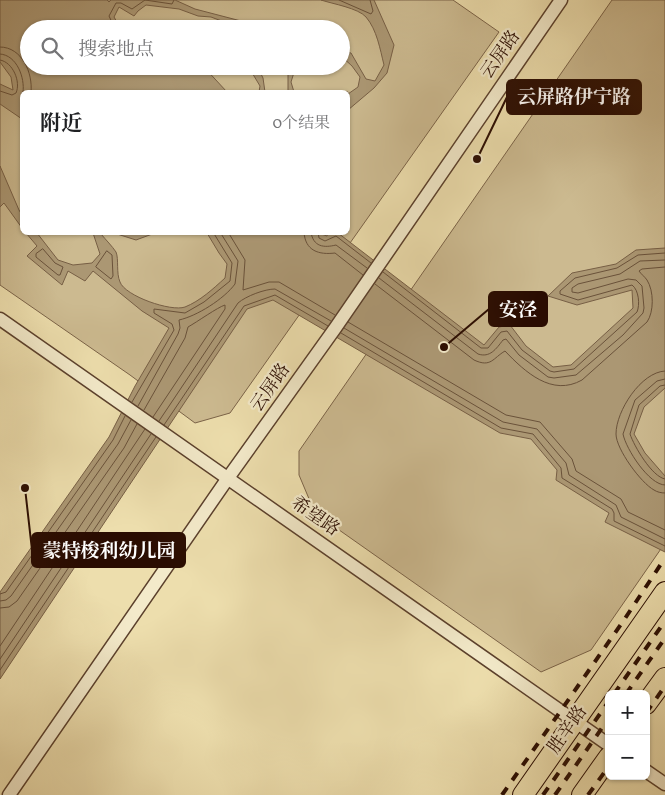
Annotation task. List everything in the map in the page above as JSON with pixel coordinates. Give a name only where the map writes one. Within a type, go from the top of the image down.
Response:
[{"type":"main road","name":"胜辛路","points":[[523,795],[665,592]]},
{"type":"main road","points":[[650,699],[665,678]]},
{"type":"main road","points":[[582,795],[605,763]]},
{"type":"street","name":"云屏路","points":[[9,795],[228,478],[336,327],[387,250],[561,0]]},
{"type":"street","name":"希望路","points":[[0,318],[605,742]]},
{"type":"street","points":[[650,774],[665,784]]},
{"type":"shaded area","points":[[0,0],[453,0],[499,32],[230,413],[195,423],[130,375],[0,285]]},
{"type":"shaded area","points":[[612,0],[665,0],[665,543],[591,650],[541,672],[315,513],[299,475],[299,451]]},
{"type":"water","points":[[0,0],[107,0],[109,2],[111,0],[175,0],[195,9],[237,20],[219,20],[198,16],[179,9],[146,5],[134,16],[119,7],[114,17],[116,20],[20,20],[20,75],[211,75],[225,90],[20,90],[20,118],[0,104],[0,84],[13,90],[11,77],[0,62]]},
{"type":"water","points":[[321,0],[374,0],[394,45],[387,73],[374,88],[350,108],[350,93],[358,87],[360,77],[350,64],[350,53],[366,79],[375,81],[384,65],[370,22],[362,14]]},
{"type":"water","points":[[253,75],[262,75],[265,90],[259,90],[260,86]]},
{"type":"water","points":[[288,75],[293,75],[291,82],[293,90],[288,90]]},
{"type":"water","points":[[0,166],[20,212],[20,225],[4,203],[0,207]]},
{"type":"water","points":[[28,235],[39,235],[58,260],[73,265],[92,263],[100,254],[94,235],[102,235],[116,252],[120,282],[130,293],[149,302],[178,308],[185,307],[196,301],[225,278],[227,264],[208,235],[341,235],[484,345],[499,327],[510,325],[526,346],[553,367],[571,365],[633,308],[632,290],[577,305],[548,296],[572,273],[616,264],[636,250],[665,248],[665,388],[644,407],[634,434],[645,453],[665,476],[665,552],[605,522],[609,513],[556,480],[557,470],[531,439],[500,433],[273,300],[247,309],[0,679],[0,592],[109,437],[135,386],[169,328],[142,311],[93,271],[85,281],[68,271],[62,285],[27,256],[37,246]]},
{"type":"water","points":[[120,235],[150,235],[136,240]]},
{"type":"railway","points":[[502,795],[665,558]]},
{"type":"railway","points":[[617,690],[665,621]]},
{"type":"railway","points":[[629,690],[665,638]]},
{"type":"railway","points":[[650,707],[665,686]]},
{"type":"railway","points":[[543,795],[605,707]]},
{"type":"railway","points":[[555,795],[605,724]]},
{"type":"railway","points":[[588,795],[605,772]]},
{"type":"place","name":"云屏路伊宁路","points":[[477,159]]},
{"type":"place","name":"安泾","points":[[444,347]]},
{"type":"place","name":"蒙特梭利幼儿园","points":[[25,488]]}]
